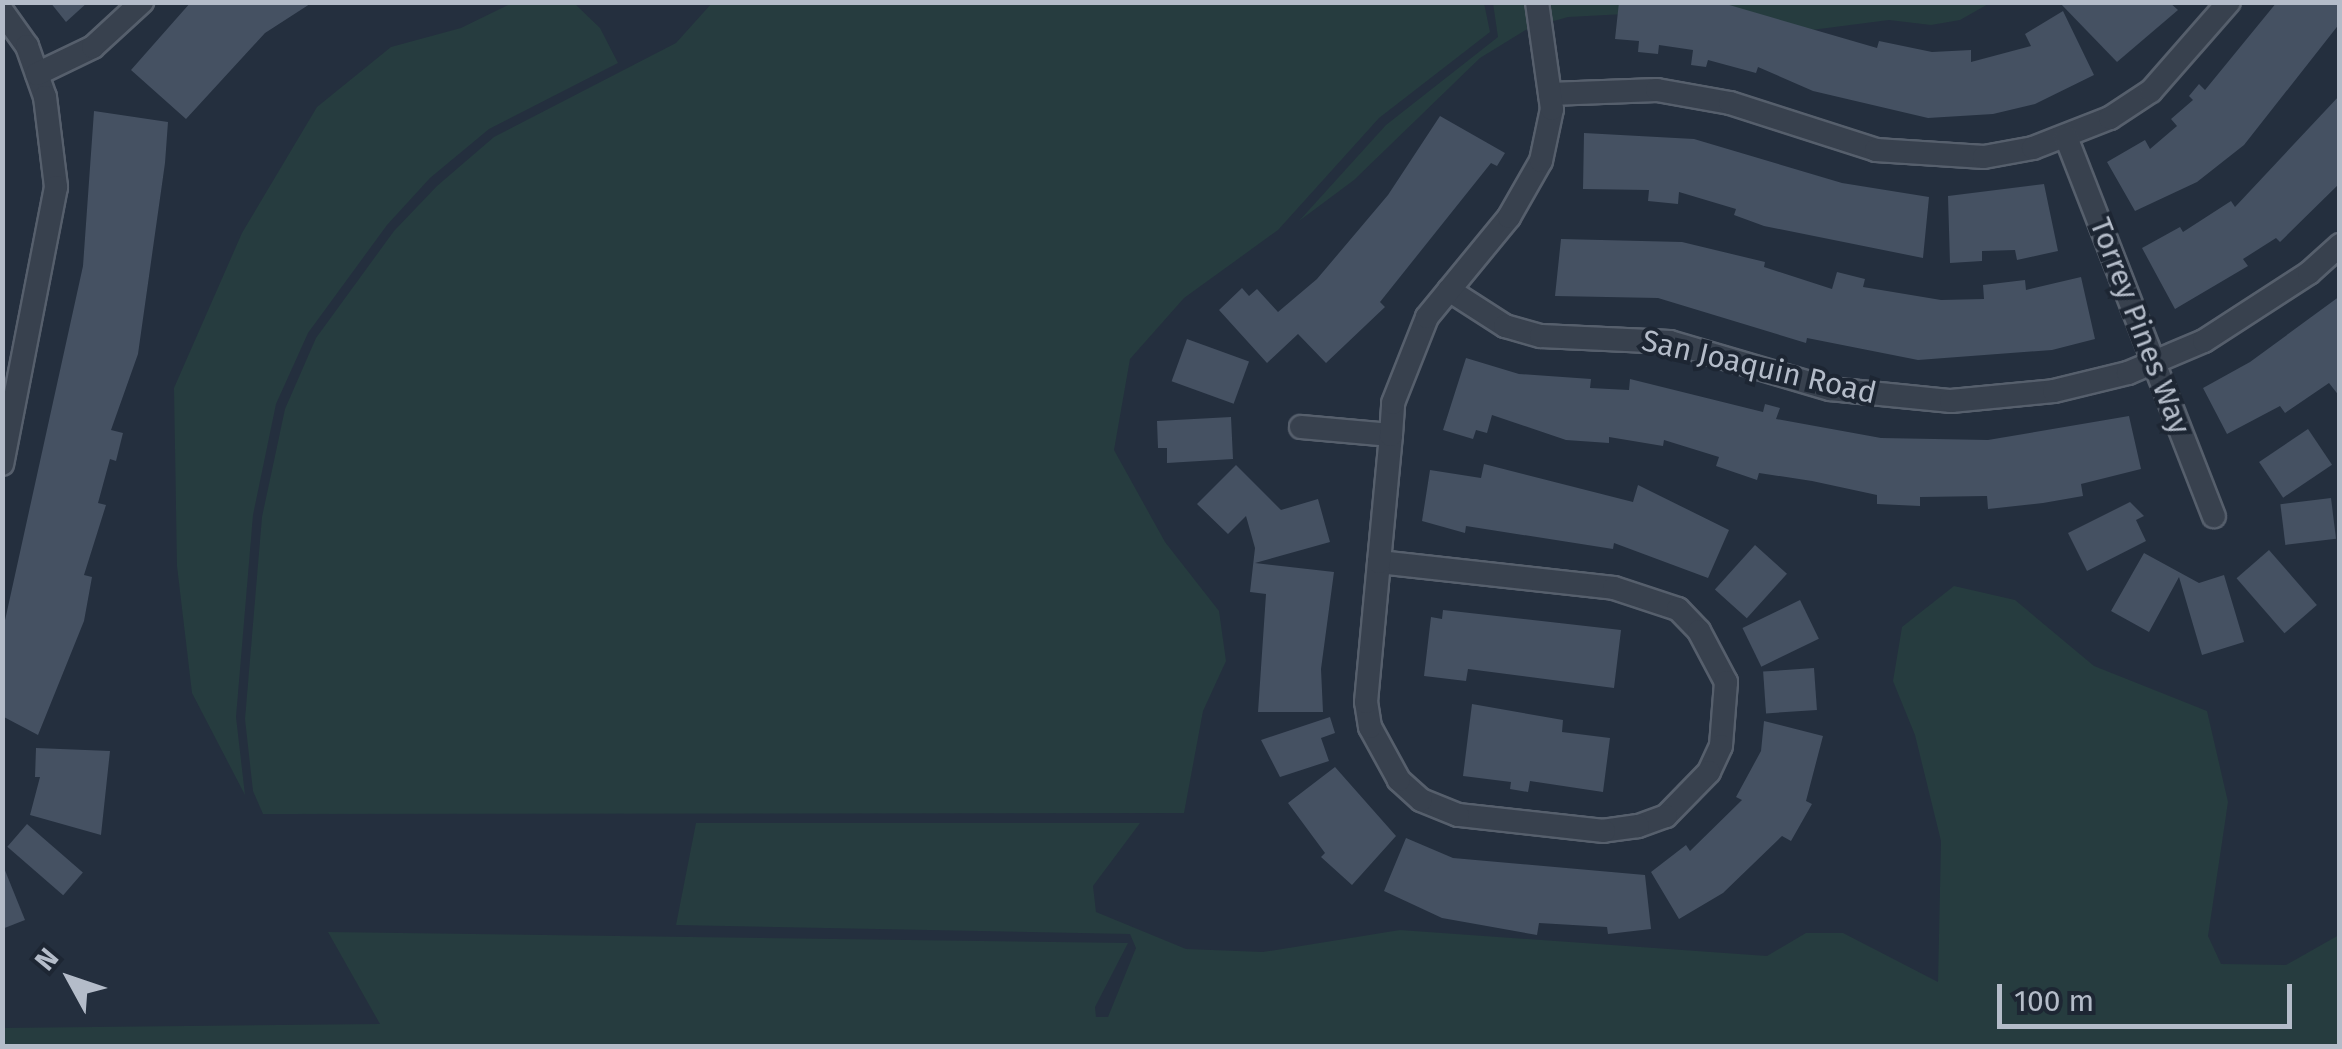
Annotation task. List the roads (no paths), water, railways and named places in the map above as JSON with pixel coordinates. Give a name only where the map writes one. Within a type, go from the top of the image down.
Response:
[{"type":"street","points":[[37,74],[94,47],[142,2]]},
{"type":"street","points":[[1378,562],[1614,588],[1678,609],[1700,631],[1726,682],[1721,746],[1709,772],[1666,816],[1604,831],[1458,815],[1421,800],[1382,756],[1366,702],[1378,562],[1391,435],[1412,347],[1449,290],[1529,187],[1548,131],[1550,94],[1538,2]]},
{"type":"street","points":[[1550,94],[1658,90],[1730,103],[1876,150],[1945,158],[1984,157],[2066,137],[2151,91],[2229,2]]},
{"type":"street","points":[[2,11],[37,74],[56,187],[2,464]]},
{"type":"street","name":"Torrey Pines Way","points":[[2066,137],[2214,516]]},
{"type":"street","name":"San Joaquin Road","points":[[1449,290],[1505,326],[1540,336],[1670,342],[1830,389],[1882,396],[2004,398],[2054,391],[2154,362],[2261,306],[2340,244]]},
{"type":"street","points":[[1301,427],[1391,435]]}]
